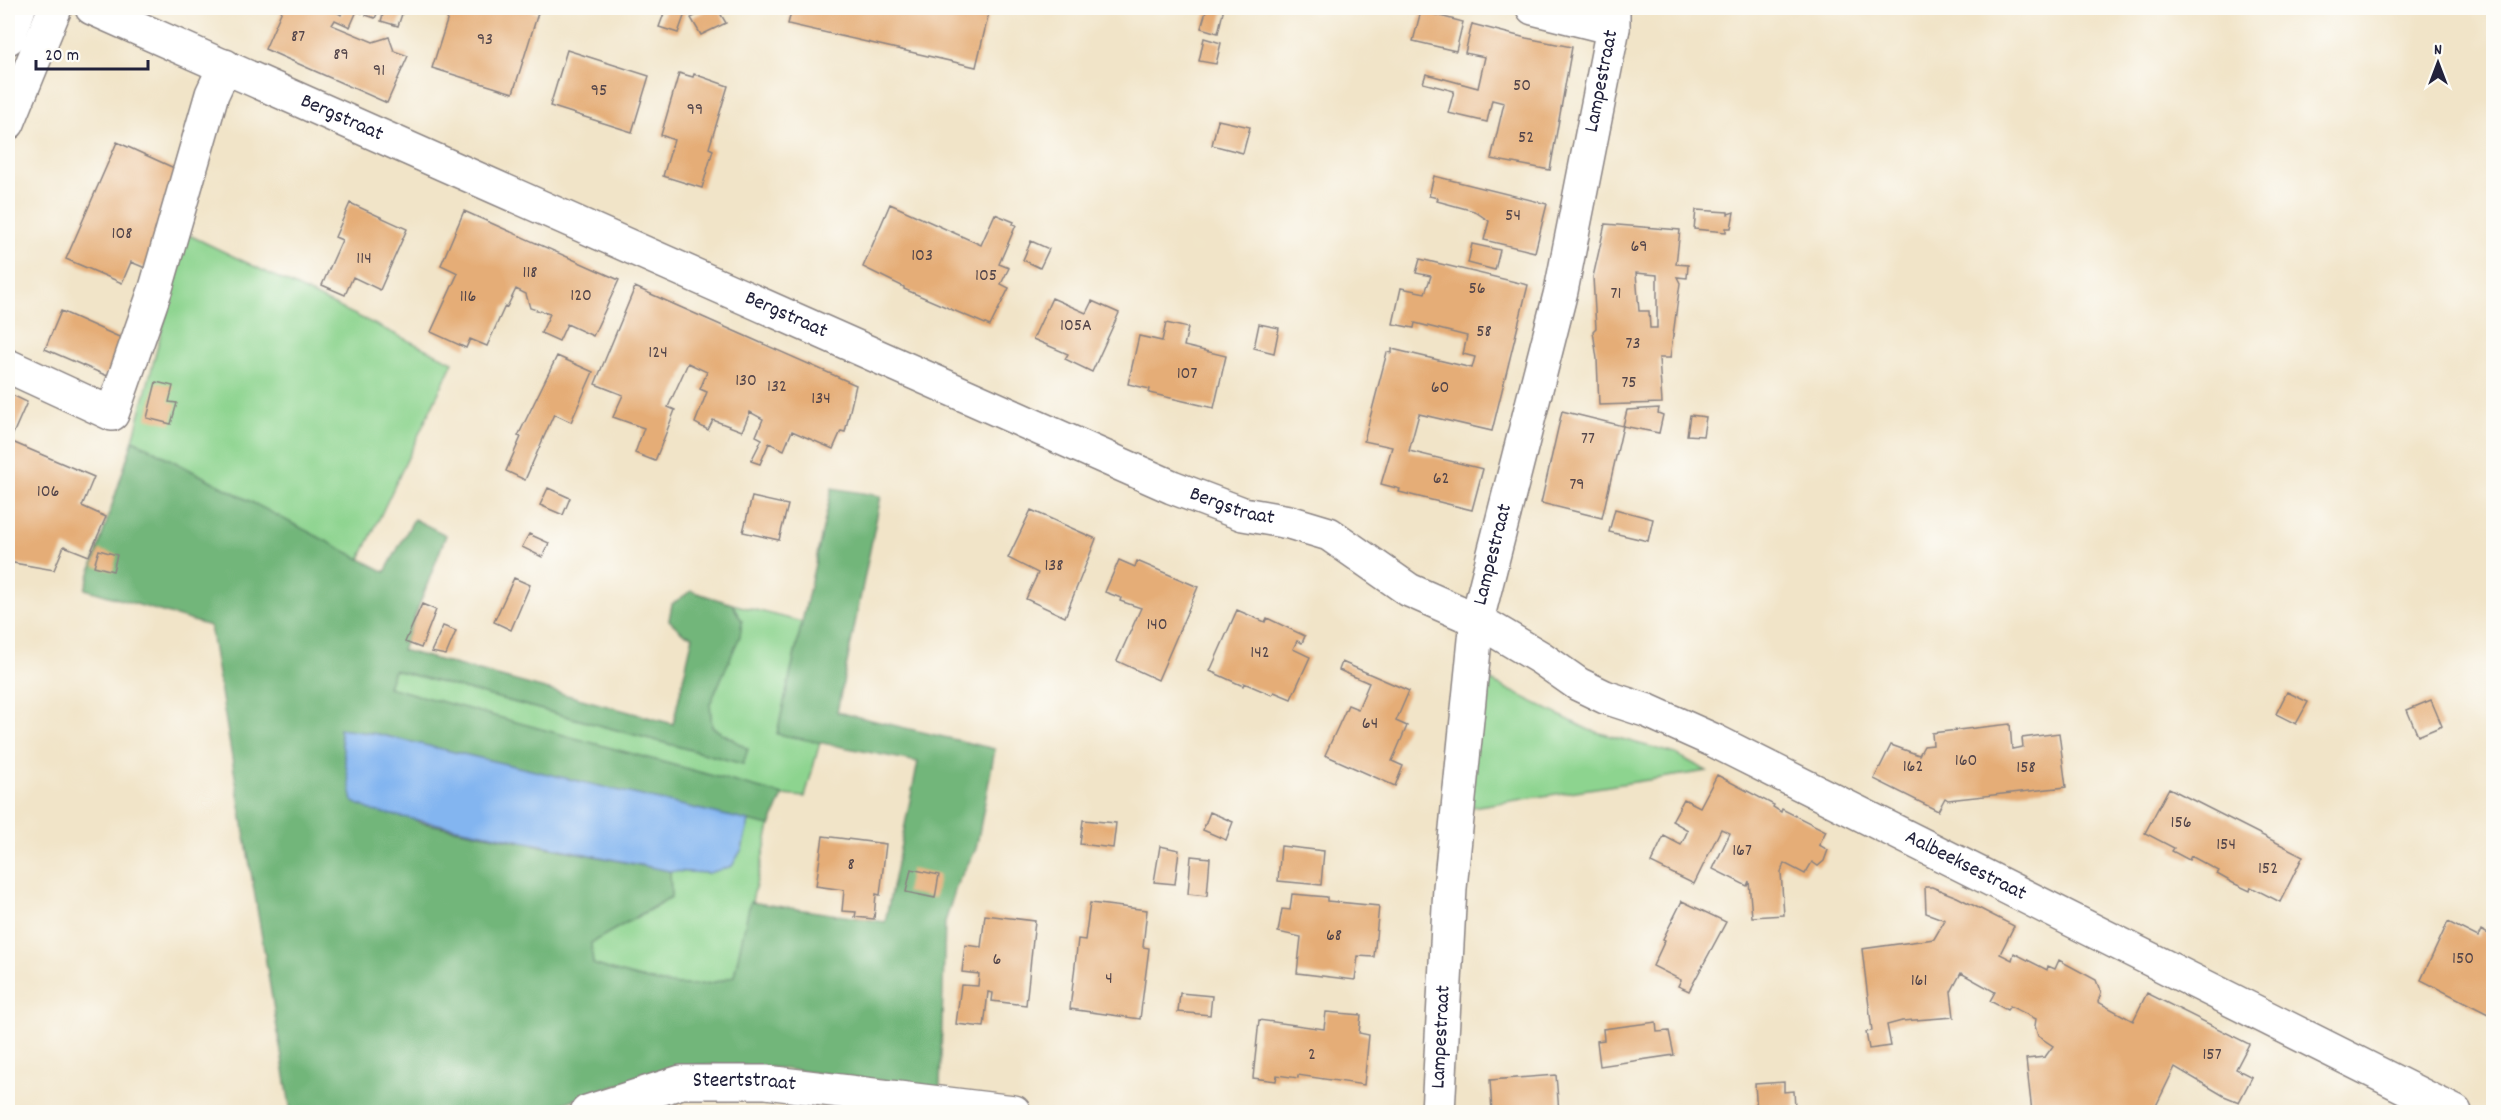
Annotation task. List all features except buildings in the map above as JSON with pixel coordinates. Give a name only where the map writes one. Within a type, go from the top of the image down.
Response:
[{"type":"street","points":[[8,38],[19,8]]},
{"type":"street","points":[[8,123],[55,8]]},
{"type":"street","name":"Bergstraat","points":[[92,8],[1172,488],[1243,514],[1288,522],[1329,534],[1409,590],[1477,620]]},
{"type":"street","points":[[1533,8],[1613,18]]},
{"type":"street","name":"Lampestraat","points":[[1438,1113],[1449,888],[1477,620],[1561,291],[1613,18]]},
{"type":"street","points":[[8,366],[112,414],[156,288],[212,94],[225,66]]},
{"type":"street","name":"Aalbeeksestraat","points":[[1477,620],[1541,658],[1578,684],[1605,697],[1648,711],[1715,741],[2455,1113]]},
{"type":"street","name":"Steertstraat","points":[[587,1113],[681,1082],[728,1080],[766,1082],[1014,1113]]},
{"type":"green space","points":[[187,234],[453,362],[360,559],[133,440]]},
{"type":"green space","points":[[133,440],[385,572],[414,519],[446,535],[402,650],[673,724],[693,636],[683,633],[669,620],[672,604],[691,591],[732,604],[742,621],[740,636],[710,704],[712,727],[748,749],[743,764],[394,670],[388,687],[783,795],[770,826],[377,734],[339,730],[418,822],[670,871],[671,897],[591,943],[593,964],[646,980],[681,985],[717,982],[734,976],[750,902],[885,922],[918,762],[777,734],[832,488],[881,496],[837,712],[995,749],[976,849],[957,884],[945,922],[940,1088],[760,1066],[699,1065],[662,1071],[536,1112],[291,1112],[210,626],[85,589]]},
{"type":"green space","points":[[732,604],[802,622],[777,734],[820,742],[805,797],[783,795],[388,687],[394,670],[743,764],[734,739],[712,728],[710,704],[740,635],[742,621]]},
{"type":"green space","points":[[1479,675],[1589,730],[1676,754],[1707,771],[1465,808]]},
{"type":"green space","points":[[749,821],[770,826],[734,976],[717,982],[681,985],[646,980],[593,964],[590,943],[671,898],[670,871],[709,873],[742,849]]},
{"type":"water","points":[[339,729],[377,734],[749,821],[742,849],[732,866],[709,873],[670,871],[373,811],[353,802]]}]
